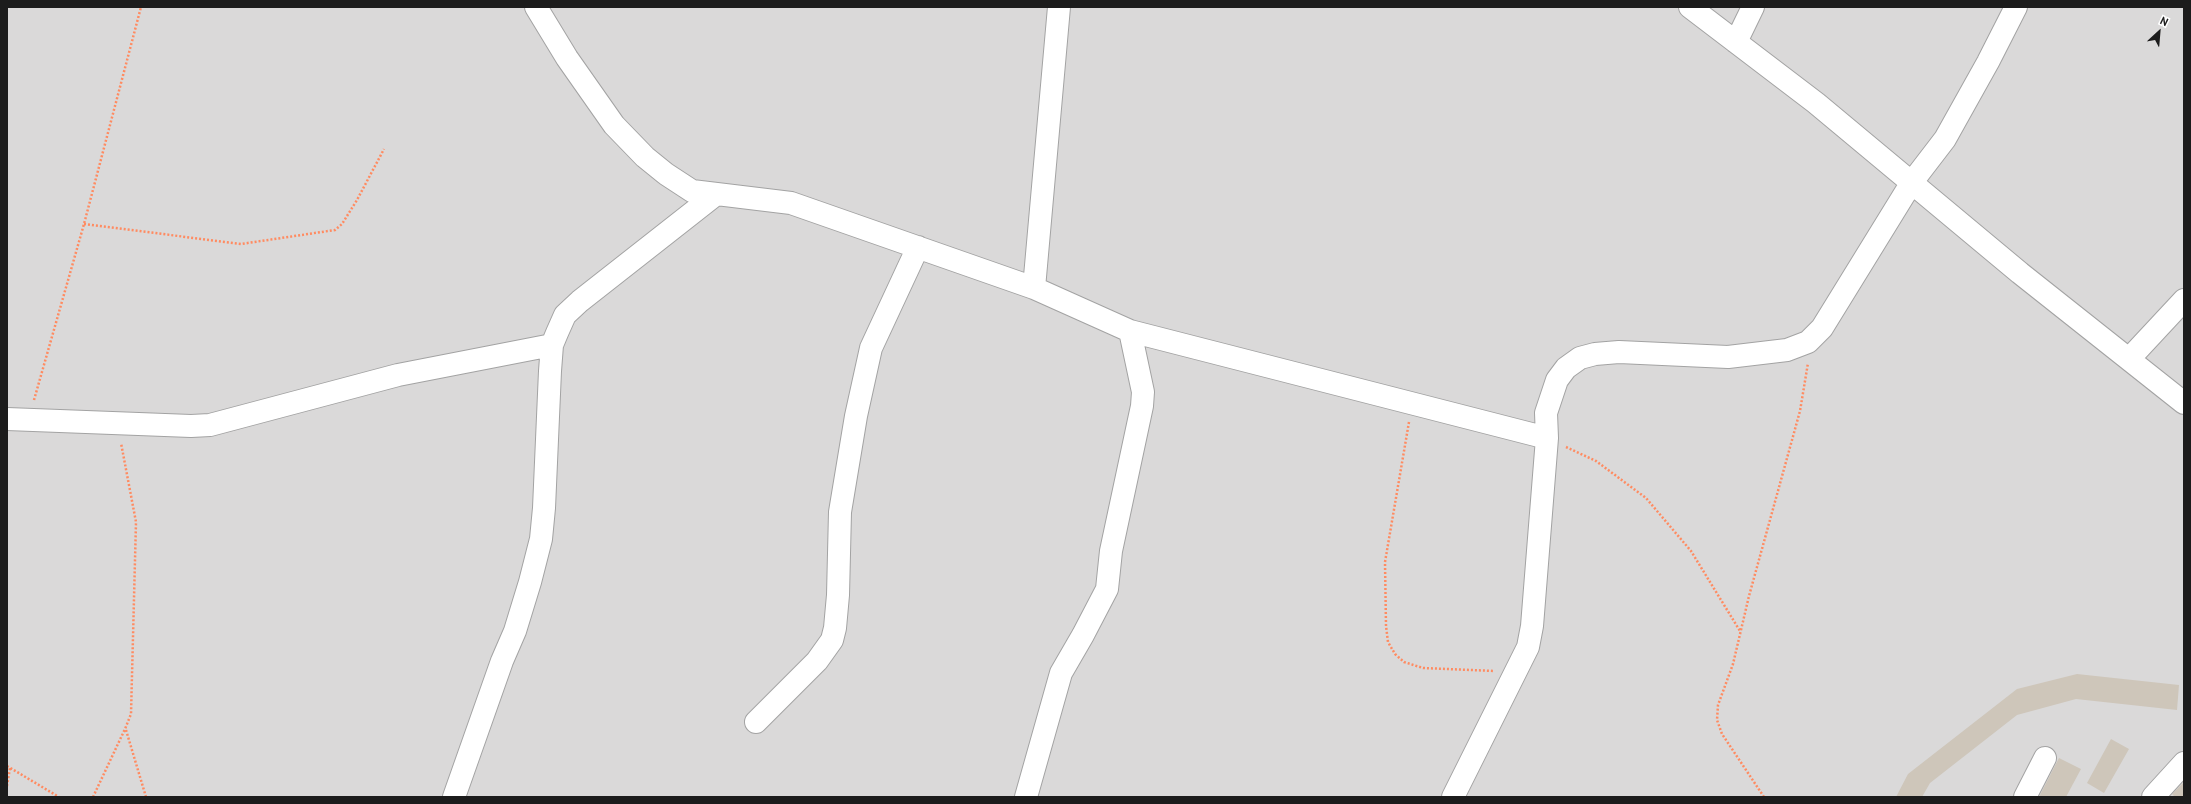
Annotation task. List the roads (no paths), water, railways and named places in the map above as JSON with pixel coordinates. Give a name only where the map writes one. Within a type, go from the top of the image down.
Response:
[{"type":"street","points":[[536,7],[567,58],[614,124],[644,156],[666,174],[692,191],[791,204],[1034,288],[1130,331],[1412,402],[1547,438]]},
{"type":"street","points":[[1034,288],[1059,7]]},
{"type":"street","points":[[1690,7],[1816,103],[2020,273],[2184,403]]},
{"type":"street","points":[[1736,42],[1754,7]]},
{"type":"street","points":[[1453,797],[1484,731],[1528,647],[1532,626],[1547,438],[1546,412],[1558,380],[1566,368],[1580,358],[1595,354],[1619,352],[1728,357],[1788,350],[1808,342],[1822,328],[1912,182],[1945,139],[1988,62],[2016,7]]},
{"type":"street","points":[[454,797],[502,661],[515,631],[530,582],[540,539],[544,508],[552,345],[565,315],[715,195]]},
{"type":"street","points":[[756,722],[816,661],[832,640],[835,628],[838,595],[840,512],[856,416],[871,348],[918,247]]},
{"type":"street","points":[[2129,359],[2184,300]]},
{"type":"street","points":[[1026,797],[1061,673],[1084,635],[1107,589],[1111,551],[1142,406],[1143,392],[1130,331]]},
{"type":"street","points":[[7,420],[29,419],[117,424],[210,425],[398,375],[552,345]]},
{"type":"street","points":[[2025,797],[2045,758]]},
{"type":"street","points":[[2152,797],[2184,762]]}]
